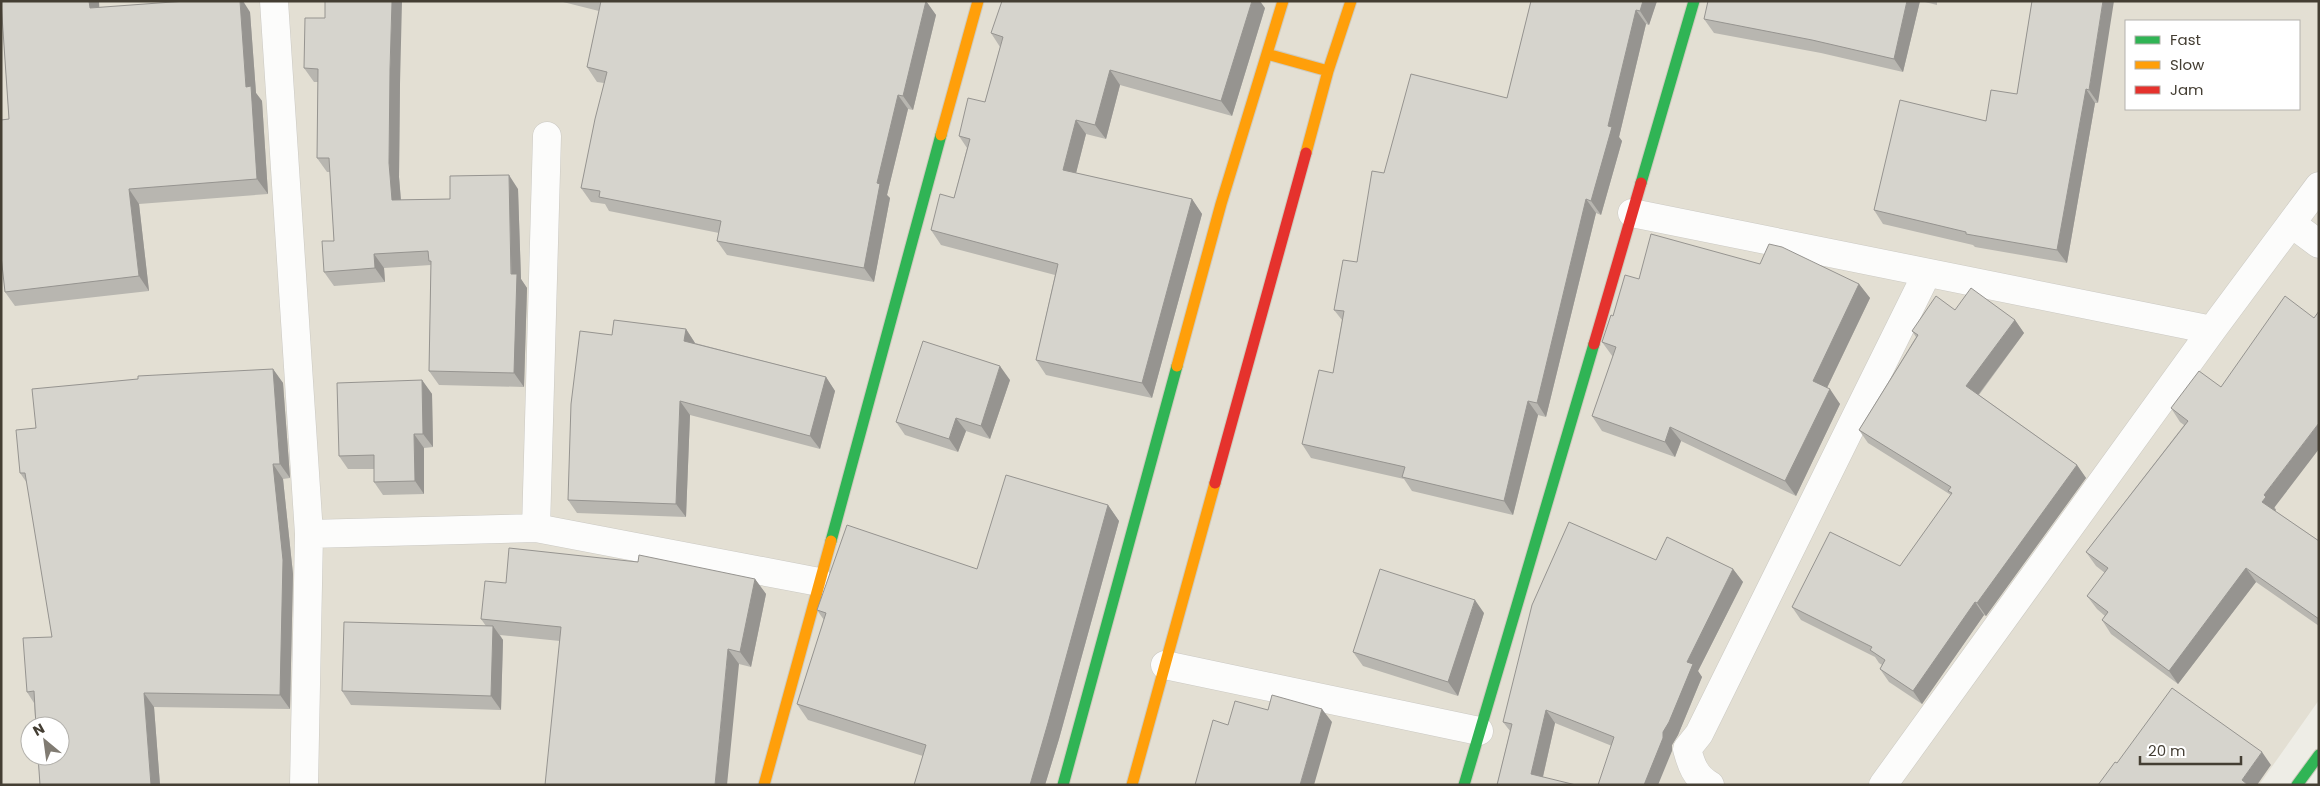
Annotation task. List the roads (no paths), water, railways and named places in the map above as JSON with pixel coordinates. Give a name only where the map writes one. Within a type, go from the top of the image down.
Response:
[{"type":"street","points":[[274,1],[309,534],[304,785]]},
{"type":"street","points":[[764,785],[978,1]]},
{"type":"street","points":[[1063,785],[1221,204],[1283,1]]},
{"type":"street","points":[[1132,785],[1328,71],[1351,1]]},
{"type":"street","points":[[1464,785],[1694,1]]},
{"type":"street","points":[[1267,54],[1328,71]]},
{"type":"street","points":[[536,528],[547,136]]},
{"type":"street","points":[[1883,785],[2212,330],[2319,186]]},
{"type":"street","points":[[1632,213],[2212,330]]},
{"type":"street","points":[[2292,224],[2319,244]]},
{"type":"street","points":[[1710,785],[1704,782],[1691,767],[1687,749],[1699,734],[1927,273]]},
{"type":"street","points":[[309,534],[536,528],[819,582]]},
{"type":"street","points":[[1165,665],[1479,731]]},
{"type":"street","points":[[2297,785],[2319,755]]}]
